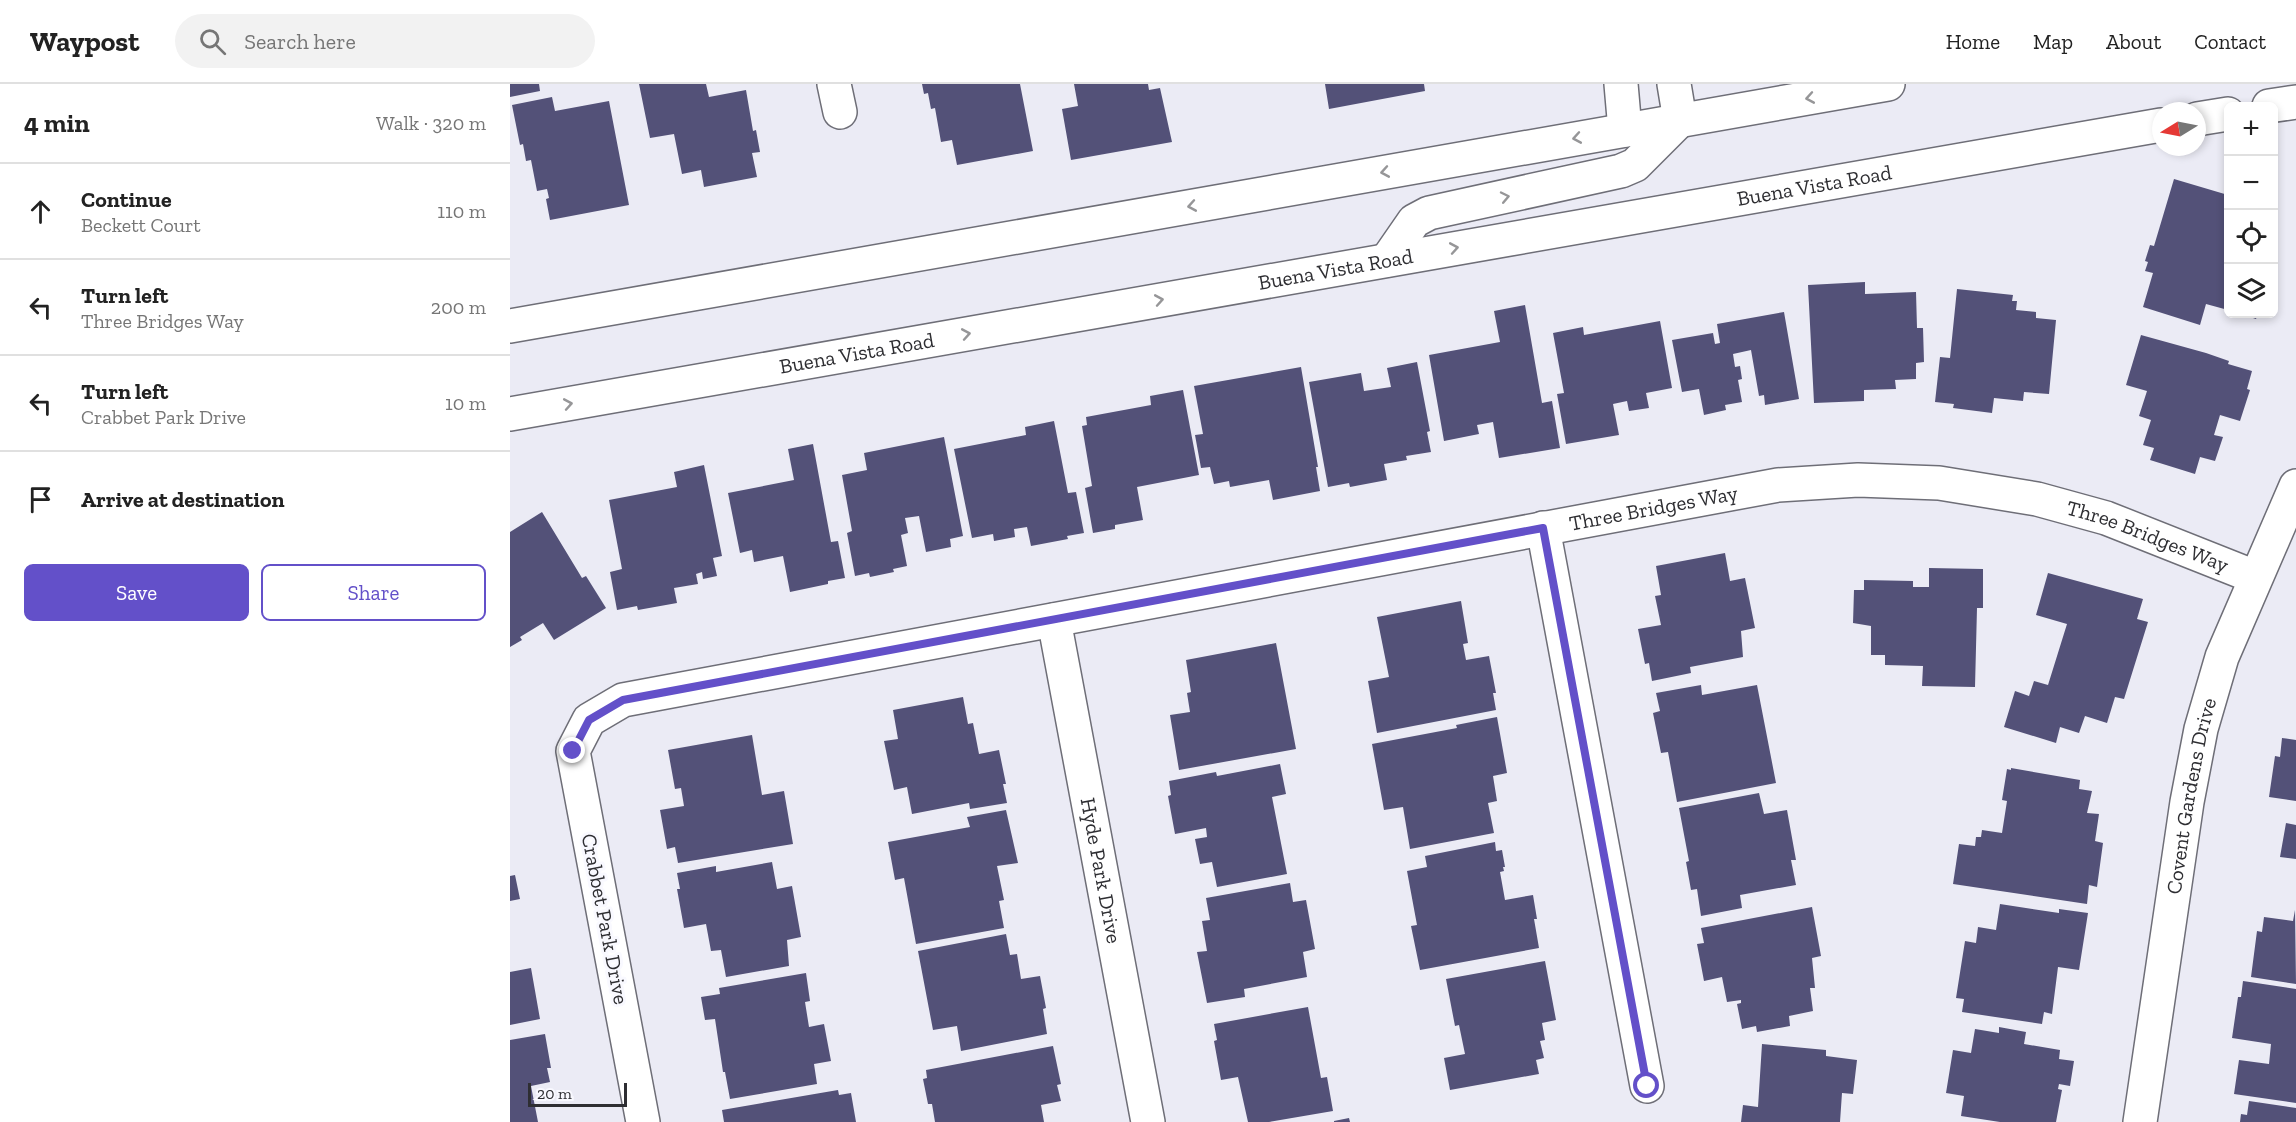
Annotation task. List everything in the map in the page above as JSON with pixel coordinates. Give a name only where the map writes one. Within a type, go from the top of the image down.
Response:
[{"type":"street","points":[[1622,84],[1624,130]]},
{"type":"street","points":[[1674,84],[1680,120]]},
{"type":"street","points":[[510,326],[1888,84]]},
{"type":"street","points":[[2278,105],[2296,102]]},
{"type":"street","points":[[2206,118],[2224,115]]},
{"type":"street","points":[[1387,260],[1414,221],[1429,213],[1621,171],[1635,165],[1680,120]]},
{"type":"street","name":"Buena Vista Road","points":[[510,414],[2152,127]]},
{"type":"street","name":"Three Bridges Way","points":[[589,720],[623,700],[1778,485],[1858,480],[1939,483],[2037,499],[2106,518],[2255,577]]},
{"type":"street","name":"Covent Gardens Drive","points":[[2140,1122],[2187,802],[2201,729],[2222,657],[2296,486]]},
{"type":"street","points":[[1543,528],[1647,1086]]},
{"type":"street","name":"Hyde Park Drive","points":[[1054,620],[1148,1122]]},
{"type":"street","name":"Crabbet Park Drive","points":[[589,720],[573,751],[643,1122]]},
{"type":"building","points":[[510,84],[539,84],[540,91],[510,97]]},
{"type":"building","points":[[639,84],[706,84],[709,97],[746,90],[753,131],[756,130],[760,152],[752,153],[757,177],[704,187],[701,170],[682,174],[674,134],[650,138]]},
{"type":"building","points":[[922,84],[1020,84],[1033,151],[957,165],[952,140],[941,142],[935,108],[931,109],[928,93],[924,94]]},
{"type":"building","points":[[1074,84],[1148,84],[1149,90],[1160,88],[1172,142],[1071,160],[1062,109],[1078,106]]},
{"type":"building","points":[[1325,84],[1424,84],[1425,91],[1329,109]]},
{"type":"building","points":[[552,97],[555,111],[609,101],[629,205],[550,220],[546,199],[549,198],[547,189],[537,191],[531,160],[526,161],[523,144],[520,145],[512,105]]},
{"type":"building","points":[[2174,179],[2224,194],[2224,309],[2206,304],[2200,325],[2143,307],[2153,273],[2145,271],[2148,262],[2145,261],[2150,245],[2154,246]]},
{"type":"building","points":[[1865,282],[1865,294],[1916,292],[1917,328],[1923,328],[1924,362],[1916,363],[1916,379],[1895,380],[1896,389],[1864,390],[1864,401],[1814,403],[1808,285]]},
{"type":"building","points":[[1957,289],[2013,295],[2012,301],[2017,301],[2016,310],[2036,312],[2036,318],[2056,320],[2049,394],[2024,392],[2023,401],[1994,398],[1992,413],[1953,408],[1954,404],[1935,402],[1940,357],[1950,358]]},
{"type":"building","points":[[1525,305],[1542,403],[1552,401],[1560,448],[1499,458],[1493,422],[1477,425],[1479,434],[1444,441],[1429,355],[1500,342],[1494,311]]},
{"type":"building","points":[[1784,312],[1799,399],[1765,405],[1764,395],[1759,396],[1751,350],[1733,354],[1735,367],[1740,366],[1742,379],[1738,380],[1742,402],[1725,405],[1726,410],[1704,415],[1699,389],[1682,392],[1672,340],[1713,333],[1715,344],[1720,343],[1717,324]]},
{"type":"building","points":[[1660,321],[1672,388],[1646,393],[1649,408],[1629,411],[1627,401],[1613,404],[1619,435],[1566,444],[1557,394],[1564,393],[1553,333],[1583,327],[1584,335]]},
{"type":"building","points":[[2141,335],[2206,353],[2229,361],[2228,364],[2252,371],[2247,389],[2250,390],[2240,421],[2220,415],[2214,435],[2223,437],[2215,461],[2200,457],[2195,474],[2150,460],[2154,448],[2143,445],[2151,420],[2139,416],[2147,391],[2126,385]]},
{"type":"building","points":[[1417,362],[1430,431],[1427,432],[1431,452],[1406,456],[1407,460],[1384,464],[1387,480],[1350,487],[1349,483],[1328,487],[1309,382],[1361,373],[1364,391],[1391,387],[1387,368]]},
{"type":"building","points":[[1301,367],[1320,491],[1273,500],[1269,480],[1230,487],[1229,481],[1214,484],[1210,467],[1201,468],[1195,435],[1203,434],[1194,386]]},
{"type":"building","points":[[1183,390],[1199,475],[1137,487],[1143,520],[1115,525],[1115,529],[1093,533],[1085,488],[1092,486],[1082,426],[1087,425],[1086,417],[1151,405],[1150,396]]},
{"type":"building","points":[[1054,421],[1068,493],[1076,492],[1084,533],[1067,536],[1068,539],[1031,546],[1027,527],[1014,529],[1015,537],[994,541],[993,534],[972,538],[954,449],[1026,435],[1025,427]]},
{"type":"building","points":[[944,437],[963,536],[950,539],[951,547],[926,552],[919,516],[905,518],[908,533],[901,535],[907,566],[893,569],[894,572],[870,577],[869,573],[855,576],[847,533],[852,531],[842,475],[867,470],[864,453]]},
{"type":"building","points":[[813,444],[831,542],[838,541],[845,578],[790,592],[783,556],[754,562],[752,550],[740,553],[728,493],[794,480],[788,449]]},
{"type":"building","points":[[704,465],[722,556],[713,558],[717,576],[703,579],[702,572],[696,574],[698,584],[674,588],[677,603],[638,610],[637,606],[617,610],[610,572],[622,569],[609,500],[677,487],[674,472]]},
{"type":"building","points":[[542,512],[582,578],[586,576],[606,608],[554,640],[543,623],[520,637],[522,640],[510,647],[510,532]]},
{"type":"building","points":[[1725,553],[1730,581],[1745,578],[1755,628],[1741,631],[1743,657],[1690,667],[1691,673],[1652,681],[1649,663],[1645,664],[1638,629],[1661,625],[1655,596],[1661,595],[1656,566]]},
{"type":"building","points":[[1929,568],[1983,569],[1983,608],[1977,608],[1975,687],[1922,686],[1923,666],[1885,665],[1885,655],[1871,655],[1871,626],[1853,623],[1854,590],[1864,590],[1864,580],[1913,581],[1913,587],[1929,587]]},
{"type":"building","points":[[2048,573],[2143,599],[2137,619],[2148,622],[2124,699],[2115,697],[2107,723],[2085,716],[2079,733],[2060,727],[2056,743],[2004,727],[2015,691],[2029,696],[2034,681],[2048,685],[2067,624],[2036,615]]},
{"type":"building","points":[[1461,601],[1468,643],[1463,644],[1466,660],[1489,656],[1496,693],[1493,693],[1496,710],[1377,733],[1368,681],[1389,677],[1377,617]]},
{"type":"building","points":[[1276,643],[1296,749],[1179,770],[1170,715],[1190,712],[1187,693],[1191,692],[1186,660]]},
{"type":"building","points":[[1701,685],[1702,695],[1757,685],[1776,783],[1677,802],[1668,752],[1661,753],[1653,713],[1660,711],[1656,693]]},
{"type":"building","points":[[963,697],[968,724],[973,723],[979,754],[999,750],[1006,784],[1003,784],[1007,803],[970,809],[969,803],[912,814],[907,787],[894,790],[884,741],[898,739],[893,710]]},
{"type":"building","points":[[1497,717],[1507,773],[1493,776],[1497,801],[1488,803],[1494,833],[1410,849],[1403,807],[1384,810],[1372,744],[1457,728],[1456,725]]},
{"type":"building","points":[[752,735],[762,795],[784,791],[793,844],[678,863],[675,847],[667,849],[660,810],[684,806],[681,788],[675,789],[668,750]]},
{"type":"building","points":[[2282,738],[2296,740],[2296,801],[2269,797],[2275,756],[2280,757]]},
{"type":"building","points":[[1280,764],[1286,794],[1272,797],[1287,874],[1217,887],[1212,862],[1200,864],[1195,839],[1207,837],[1206,828],[1175,834],[1168,796],[1171,795],[1169,781],[1216,772],[1217,776]]},
{"type":"building","points":[[2011,768],[2080,780],[2079,789],[2092,791],[2087,813],[2099,814],[2095,841],[2103,843],[2097,887],[2089,885],[2087,904],[1953,884],[1959,844],[1975,846],[1976,837],[1981,837],[1982,830],[2002,833],[2007,801],[2002,800],[2007,769],[2011,770]]},
{"type":"building","points":[[1759,793],[1764,814],[1787,810],[1796,860],[1791,860],[1796,885],[1740,895],[1742,908],[1701,916],[1697,889],[1691,890],[1686,862],[1689,861],[1679,808]]},
{"type":"building","points":[[1006,810],[1018,863],[997,866],[1004,900],[999,901],[1004,928],[916,944],[904,878],[895,880],[888,842],[970,827],[967,817]]},
{"type":"building","points":[[2286,823],[2296,825],[2296,859],[2280,857]]},
{"type":"building","points":[[1495,842],[1496,851],[1502,850],[1505,867],[1503,867],[1504,871],[1500,872],[1505,900],[1533,895],[1539,948],[1420,970],[1411,926],[1417,925],[1407,871],[1427,867],[1425,856]]},
{"type":"building","points":[[772,862],[777,889],[792,886],[801,937],[787,940],[789,966],[726,977],[721,950],[711,951],[706,924],[684,928],[677,889],[680,889],[677,873],[716,866],[716,872]]},
{"type":"building","points":[[515,875],[520,899],[510,901],[510,876]]},
{"type":"building","points":[[1290,883],[1293,902],[1306,900],[1315,949],[1303,952],[1307,977],[1244,989],[1245,997],[1207,1003],[1197,952],[1207,951],[1202,921],[1210,920],[1206,898]]},
{"type":"building","points":[[2000,904],[2059,913],[2059,909],[2088,913],[2079,970],[2058,967],[2052,1014],[2044,1012],[2042,1024],[1962,1012],[1964,999],[1956,998],[1965,941],[1976,943],[1978,927],[1996,930]]},
{"type":"building","points":[[1812,907],[1821,956],[1812,958],[1815,988],[1810,988],[1813,1011],[1789,1016],[1790,1026],[1757,1032],[1756,1026],[1742,1029],[1737,1004],[1741,1003],[1741,1000],[1727,1002],[1722,977],[1704,981],[1697,944],[1704,943],[1701,928]]},
{"type":"building","points":[[2295,910],[2296,984],[2251,977],[2257,931],[2262,932],[2264,917],[2293,921]]},
{"type":"building","points":[[1006,934],[1010,955],[1017,954],[1021,979],[1040,976],[1046,1008],[1043,1009],[1047,1034],[961,1051],[957,1026],[933,1030],[918,951]]},
{"type":"building","points":[[1545,961],[1556,1020],[1542,1023],[1545,1040],[1540,1041],[1544,1058],[1536,1060],[1539,1074],[1450,1090],[1444,1058],[1465,1054],[1459,1025],[1455,1026],[1446,979]]},
{"type":"building","points":[[531,968],[540,1019],[510,1025],[510,972]]},
{"type":"building","points":[[806,973],[810,1001],[805,1002],[809,1027],[824,1024],[831,1061],[814,1064],[817,1084],[730,1099],[725,1072],[723,1072],[715,1019],[705,1020],[701,997],[720,994],[719,988]]},
{"type":"building","points":[[2243,981],[2296,989],[2296,1103],[2234,1094],[2239,1060],[2269,1064],[2271,1044],[2232,1038],[2238,997],[2241,997]]},
{"type":"building","points":[[1308,1007],[1321,1078],[1327,1077],[1333,1111],[1269,1122],[1248,1122],[1238,1077],[1221,1080],[1214,1041],[1217,1040],[1214,1024]]},
{"type":"building","points":[[1999,1027],[2026,1032],[2024,1044],[2060,1050],[2059,1059],[2074,1061],[2070,1086],[2059,1084],[2058,1089],[2062,1090],[2056,1122],[2000,1122],[1961,1116],[1964,1096],[1946,1093],[1953,1050],[1971,1053],[1975,1029],[1999,1033]]},
{"type":"building","points":[[545,1034],[551,1068],[547,1068],[550,1082],[531,1086],[538,1122],[510,1122],[510,1040]]},
{"type":"building","points":[[1762,1044],[1826,1050],[1826,1056],[1857,1060],[1853,1094],[1842,1093],[1840,1122],[1741,1122],[1743,1105],[1758,1107]]},
{"type":"building","points":[[1053,1046],[1061,1084],[1057,1085],[1061,1101],[1041,1105],[1044,1122],[935,1122],[932,1104],[928,1104],[923,1079],[927,1078],[926,1070]]},
{"type":"building","points":[[838,1090],[839,1095],[851,1093],[856,1122],[724,1122],[722,1110]]},
{"type":"building","points":[[2249,1101],[2296,1108],[2296,1122],[2240,1122],[2241,1114],[2247,1115]]},
{"type":"building","points":[[1349,1118],[1350,1122],[1334,1122],[1334,1121]]},
{"type":"route","points":[[573,751],[589,720],[623,700],[1543,528],[1647,1086]]}]
